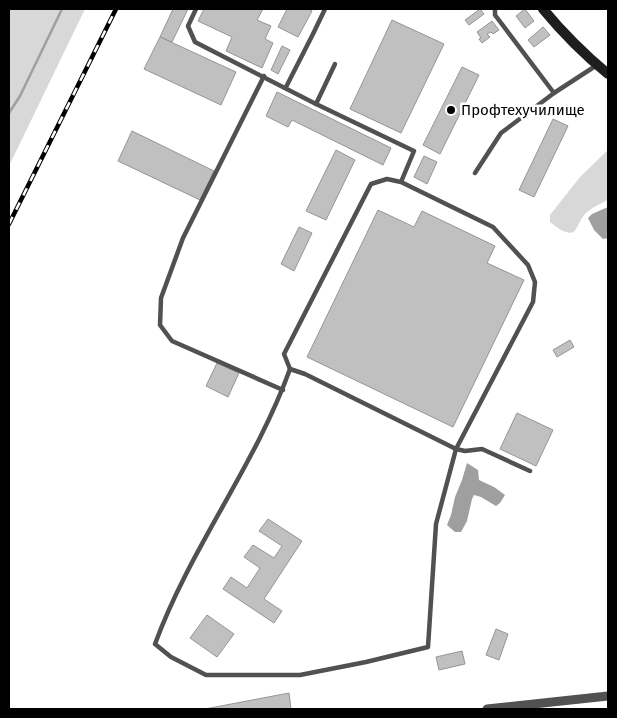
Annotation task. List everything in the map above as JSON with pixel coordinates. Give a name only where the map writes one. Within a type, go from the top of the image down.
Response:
[{"type":"street","points":[[543,9],[596,65],[608,74]]},
{"type":"street","points":[[487,709],[608,696]]},
{"type":"lane","points":[[196,9],[188,26],[195,42],[316,104],[414,151],[401,182]]},
{"type":"lane","points":[[286,87],[325,9]]},
{"type":"lane","points":[[495,9],[495,15],[554,93]]},
{"type":"lane","points":[[316,104],[335,64]]},
{"type":"lane","points":[[475,173],[501,133],[554,93],[596,65]]},
{"type":"lane","points":[[264,76],[183,238],[161,298],[160,325],[172,341],[283,390]]},
{"type":"lane","points":[[387,179],[401,182],[492,227],[528,265],[535,282],[533,302],[456,449],[436,524],[428,646],[366,662],[300,675],[206,675],[171,658],[155,644],[160,629],[194,557],[261,438],[283,390],[290,369],[284,354],[371,184],[387,179]]},
{"type":"lane","points":[[290,369],[305,374],[456,449],[465,451],[482,449],[530,471]]},
{"type":"shaded area","points":[[9,9],[85,9],[9,166]]},
{"type":"shaded area","points":[[608,150],[608,200],[587,212],[574,232],[561,230],[550,222],[550,215],[580,177]]},
{"type":"shaded area","points":[[608,207],[608,238],[603,239],[594,230],[588,218],[592,214]]},
{"type":"shaded area","points":[[467,463],[478,470],[479,480],[505,495],[496,506],[474,495],[467,521],[461,532],[455,532],[447,525]]},
{"type":"building","points":[[173,9],[188,9],[172,42],[160,37]]},
{"type":"building","points":[[204,9],[263,9],[257,20],[271,26],[265,39],[273,43],[262,68],[226,51],[232,37],[198,21]]},
{"type":"building","points":[[287,9],[308,9],[312,11],[298,37],[278,27]]},
{"type":"building","points":[[480,9],[484,14],[469,25],[465,20]]},
{"type":"building","points":[[525,9],[534,21],[525,28],[516,16]]},
{"type":"building","points":[[392,20],[444,44],[401,133],[350,109]]},
{"type":"building","points":[[492,21],[499,30],[493,34],[491,32],[487,34],[490,37],[482,43],[477,32]]},
{"type":"building","points":[[543,27],[550,35],[534,47],[528,40]]},
{"type":"building","points":[[160,37],[236,72],[221,105],[144,69]]},
{"type":"building","points":[[282,46],[290,50],[278,74],[271,70]]},
{"type":"building","name":"Профтехучилище","points":[[462,67],[479,75],[440,154],[423,145]]},
{"type":"building","points":[[277,92],[391,148],[383,165],[292,120],[288,127],[266,116]]},
{"type":"building","points":[[553,119],[568,126],[534,197],[519,190]]},
{"type":"building","points":[[132,131],[214,171],[200,200],[118,161]]},
{"type":"building","points":[[336,150],[355,160],[326,220],[306,211]]},
{"type":"building","points":[[424,156],[437,162],[427,184],[414,177]]},
{"type":"building","points":[[378,210],[414,227],[422,211],[495,246],[487,263],[524,280],[453,427],[307,357]]},
{"type":"building","points":[[299,227],[312,233],[294,271],[281,264]]},
{"type":"building","points":[[570,340],[574,347],[557,357],[553,350]]},
{"type":"building","points":[[217,363],[239,373],[228,397],[206,386]]},
{"type":"building","points":[[517,413],[553,430],[536,466],[500,449]]},
{"type":"building","points":[[268,519],[302,541],[264,599],[282,611],[274,623],[223,589],[231,577],[247,588],[260,568],[244,557],[253,545],[274,558],[282,546],[259,531]]},
{"type":"building","points":[[207,615],[234,634],[217,657],[190,638]]},
{"type":"building","points":[[496,629],[508,634],[499,660],[486,655]]},
{"type":"building","points":[[462,651],[465,664],[439,670],[436,657]]},
{"type":"building","points":[[289,693],[291,709],[205,709]]},
{"type":"waterway","points":[[9,113],[20,96],[62,9]]},
{"type":"railway","points":[[9,224],[116,9]]},
{"type":"place","name":"Профтехучилище","points":[[451,110]]}]
